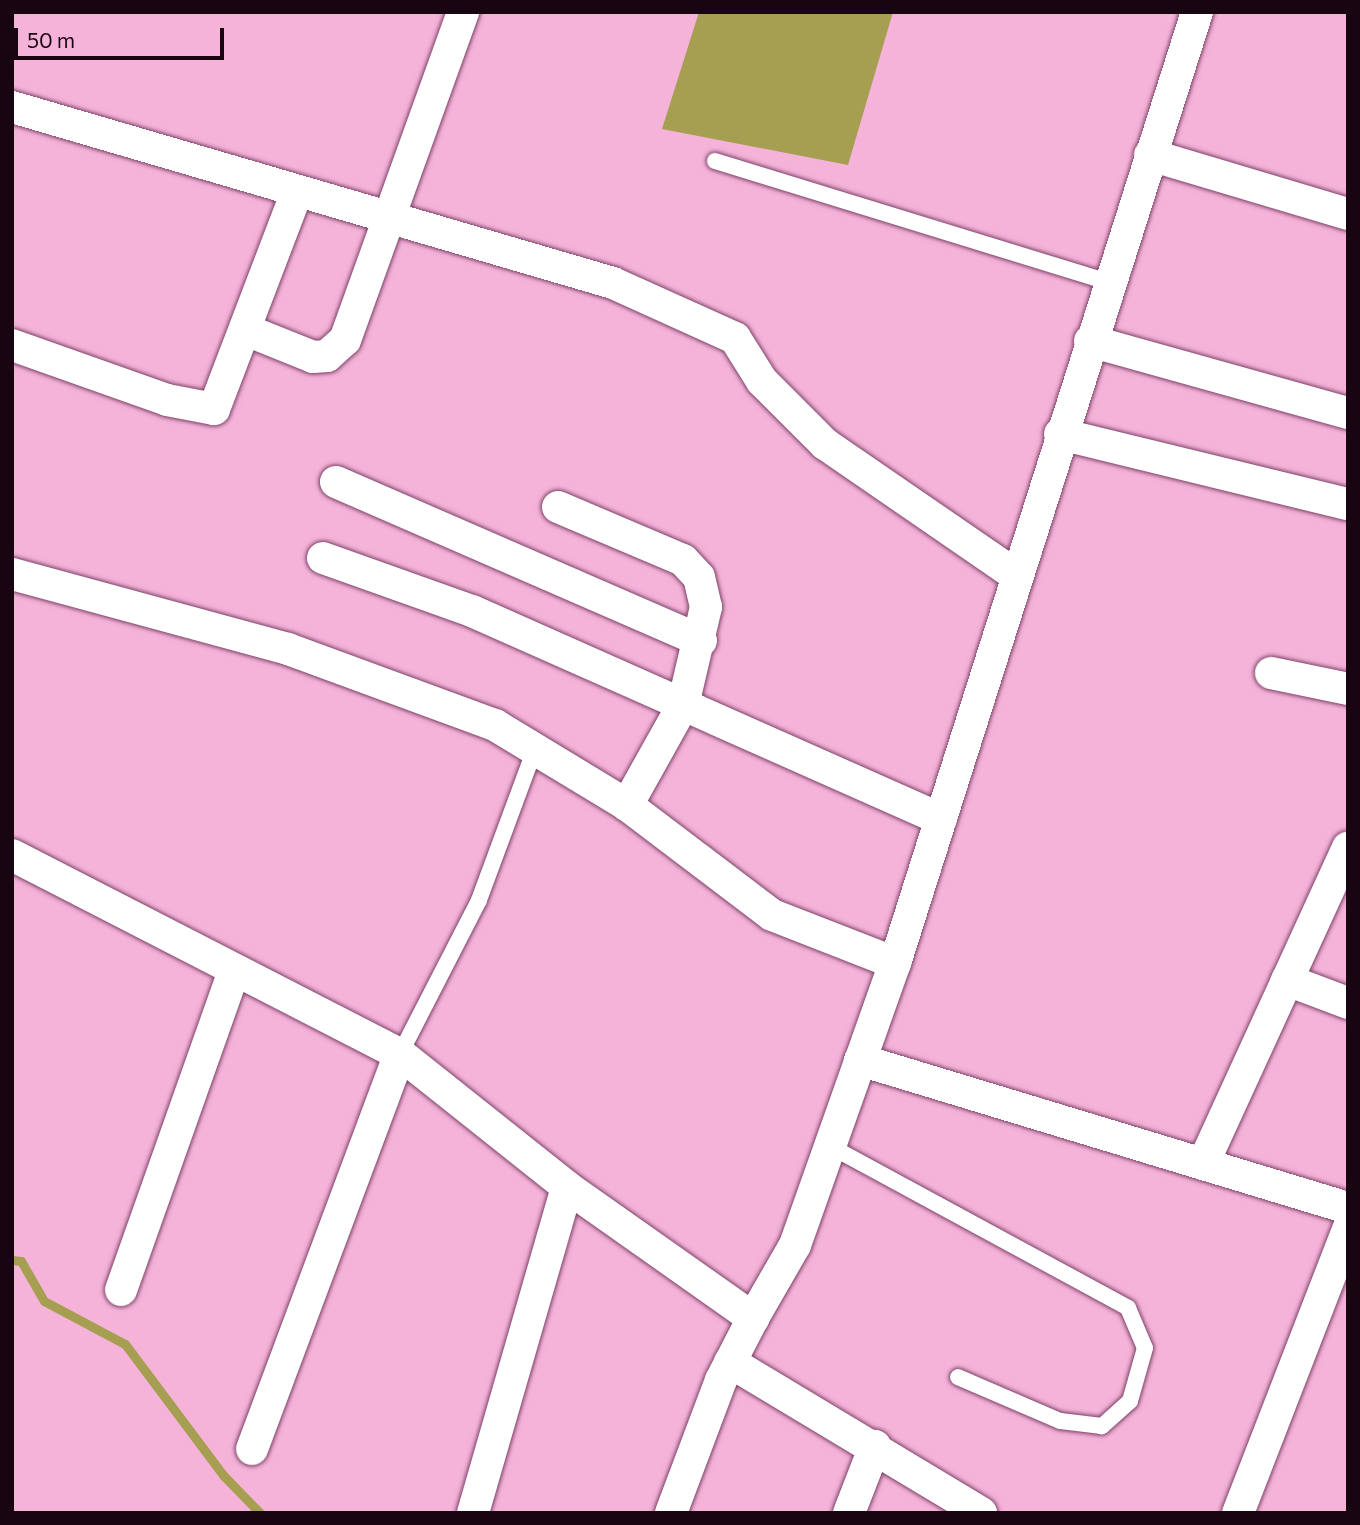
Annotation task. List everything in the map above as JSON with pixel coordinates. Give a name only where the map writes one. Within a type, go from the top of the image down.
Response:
[{"type":"street","points":[[246,330],[313,357],[336,351],[391,218],[463,12]]},
{"type":"street","points":[[671,1513],[730,1362],[752,1318],[795,1245],[895,963],[1014,574],[1197,12]]},
{"type":"street","points":[[12,107],[613,283],[735,338],[762,381],[825,444],[1014,574]]},
{"type":"street","points":[[1150,155],[1348,214]]},
{"type":"street","points":[[12,345],[206,411],[220,402],[297,192]]},
{"type":"street","points":[[1090,341],[1348,412]]},
{"type":"street","points":[[1060,434],[1348,504]]},
{"type":"street","points":[[336,482],[701,640]]},
{"type":"street","points":[[558,507],[683,560],[699,577],[706,607],[701,640],[682,705],[627,805]]},
{"type":"street","points":[[323,558],[472,611],[941,819]]},
{"type":"street","points":[[12,574],[288,649],[495,725],[627,805],[772,915],[895,963]]},
{"type":"street","points":[[1271,673],[1348,689]]},
{"type":"street","points":[[1203,1164],[1348,848]]},
{"type":"street","points":[[12,855],[400,1055],[567,1187],[752,1318]]},
{"type":"street","points":[[121,1290],[234,971]]},
{"type":"street","points":[[1287,980],[1348,1003]]},
{"type":"street","points":[[253,1449],[400,1055]]},
{"type":"street","points":[[860,1060],[1348,1208]]},
{"type":"street","points":[[473,1513],[567,1187]]},
{"type":"street","points":[[1238,1513],[1348,1229]]},
{"type":"street","points":[[730,1362],[876,1446],[981,1513]]},
{"type":"street","points":[[849,1513],[876,1446]]},
{"type":"lane","points":[[715,161],[1109,282]]},
{"type":"lane","points":[[400,1055],[474,912],[535,750]]},
{"type":"lane","points":[[830,1146],[1128,1308],[1145,1348],[1130,1401],[1102,1426],[1060,1421],[958,1377]]},
{"type":"shaded area","points":[[699,12],[893,12],[848,165],[662,129]]},
{"type":"waterway","points":[[12,1260],[21,1261],[44,1301],[125,1344],[223,1475],[260,1513]]}]
